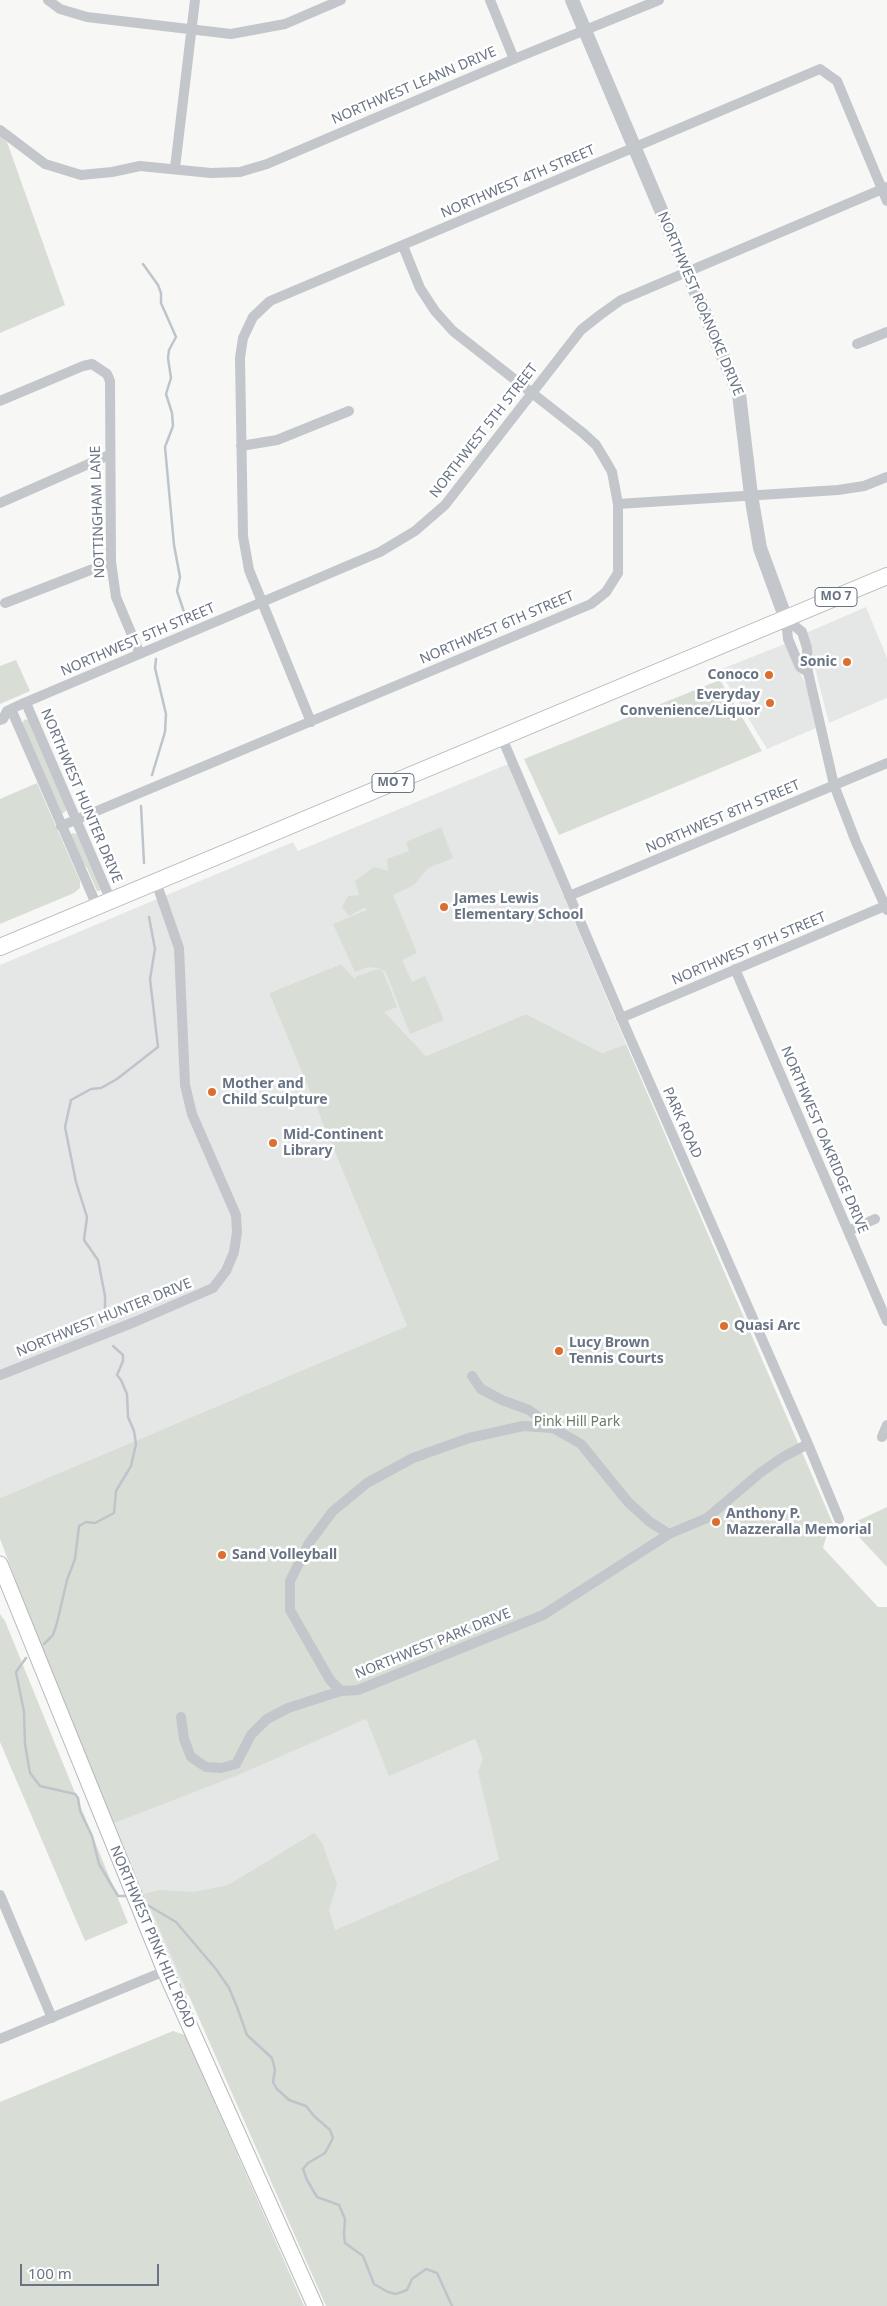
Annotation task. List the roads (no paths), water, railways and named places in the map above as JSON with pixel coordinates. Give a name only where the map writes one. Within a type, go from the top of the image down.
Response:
[{"type":"main road","name":"MO 7","points":[[0,947],[887,576]]},
{"type":"main road","name":"NORTHWEST PINK HILL ROAD","points":[[1,1571],[165,1971],[315,2306]]},
{"type":"street","points":[[48,0],[60,9],[87,17],[231,34],[285,24],[341,0]]},
{"type":"street","points":[[175,168],[195,0]]},
{"type":"street","points":[[490,0],[514,59]]},
{"type":"street","name":"NORTHWEST ROANOKE DRIVE","points":[[572,0],[739,394],[751,495],[760,548],[786,619]]},
{"type":"street","name":"NORTHWEST LEANN DRIVE","points":[[0,130],[45,164],[81,175],[112,172],[140,166],[211,173],[240,172],[267,164],[514,59],[659,0]]},
{"type":"street","name":"NORTHWEST 4TH STREET","points":[[241,446],[240,358],[242,338],[253,317],[270,301],[820,69],[837,81],[885,188]]},
{"type":"street","points":[[885,188],[887,200]]},
{"type":"street","name":"NORTHWEST 5TH STREET","points":[[6,710],[380,552],[415,531],[445,505],[581,330],[600,315],[621,300],[885,188]]},
{"type":"street","name":"NORTHWEST 6TH STREET","points":[[61,826],[591,604],[606,592],[618,573],[618,504],[612,472],[596,445],[453,330],[435,311],[420,288],[404,246]]},
{"type":"street","points":[[857,344],[887,332]]},
{"type":"street","name":"NOTTINGHAM LANE","points":[[0,401],[83,366],[92,364],[100,368],[110,381],[111,562],[116,597],[140,654]]},
{"type":"street","points":[[311,722],[249,570],[243,536],[241,446],[277,440],[350,410]]},
{"type":"street","points":[[0,503],[110,455]]},
{"type":"street","points":[[618,504],[838,490],[864,486],[887,477]]},
{"type":"street","points":[[5,603],[111,562]]},
{"type":"street","points":[[786,619],[788,639],[800,667],[808,672]]},
{"type":"street","points":[[786,619],[802,632],[807,648],[808,672],[834,785],[856,842],[886,907]]},
{"type":"street","name":"NORTHWEST HUNTER DRIVE","points":[[26,702],[76,820],[104,903]]},
{"type":"street","points":[[0,720],[4,719],[6,710]]},
{"type":"street","name":"NORTHWEST HUNTER DRIVE","points":[[6,710],[61,826],[104,903]]},
{"type":"street","name":"PARK ROAD","points":[[502,738],[621,1018],[839,1519]]},
{"type":"street","name":"NORTHWEST 8TH STREET","points":[[569,896],[887,763]]},
{"type":"street","name":"NORTHWEST HUNTER DRIVE","points":[[0,1375],[137,1321],[213,1288],[226,1271],[234,1252],[237,1232],[236,1214],[192,1114],[185,1085],[179,948],[156,882]]},
{"type":"street","name":"NORTHWEST 9TH STREET","points":[[621,1018],[886,907]]},
{"type":"street","name":"NORTHWEST OAKRIDGE DRIVE","points":[[735,969],[887,1321]]},
{"type":"street","points":[[848,1231],[875,1219]]},
{"type":"street","points":[[472,1376],[481,1389],[502,1400],[529,1410],[553,1428]]},
{"type":"street","points":[[882,1437],[887,1425]]},
{"type":"street","name":"NORTHWEST PARK DRIVE","points":[[669,1534],[650,1522],[628,1502],[581,1444],[553,1428],[524,1426],[469,1438],[413,1458],[367,1483],[333,1511],[309,1544],[290,1581],[290,1610],[330,1680],[341,1691],[358,1690],[543,1615],[669,1534],[707,1518],[760,1473],[783,1457],[808,1444]]},
{"type":"street","points":[[181,1717],[184,1739],[191,1757],[206,1768],[221,1768],[236,1764],[251,1735],[267,1719],[288,1708],[341,1691]]},
{"type":"street","points":[[0,1895],[4,1913],[52,2018]]},
{"type":"street","points":[[0,2039],[165,1971]]},
{"type":"waterway","points":[[143,264],[158,285],[161,293],[161,303],[176,337],[169,350],[168,358],[171,378],[166,394],[172,413],[173,426],[165,447],[174,545],[180,577],[177,591],[185,615]]},
{"type":"waterway","points":[[152,775],[165,732],[166,714],[155,668],[156,659]]},
{"type":"waterway","points":[[141,806],[144,863]]},
{"type":"waterway","points":[[105,1313],[105,1296],[98,1260],[84,1240],[87,1217],[76,1182],[65,1127],[71,1100],[91,1089],[101,1088],[117,1079],[158,1047],[150,979],[155,949],[149,917]]},
{"type":"waterway","points":[[44,1644],[53,1635],[57,1623],[67,1580],[75,1559],[79,1526],[86,1522],[95,1523],[114,1513],[116,1491],[131,1466],[136,1444],[134,1431],[128,1417],[127,1394],[117,1375],[123,1361],[123,1355],[113,1346]]},
{"type":"waterway","points":[[26,1658],[16,1672],[24,1712],[25,1744],[30,1773],[40,1786],[75,1794],[78,1798],[80,1811],[92,1836],[99,1864],[118,1896],[125,1896]]},
{"type":"waterway","points":[[144,1903],[176,1922],[216,1969],[229,1988],[247,2035],[272,2058],[275,2070],[273,2082],[277,2089],[289,2100],[306,2106],[330,2130],[333,2138],[325,2153],[308,2163],[303,2169],[317,2197],[339,2205],[345,2219],[345,2243],[363,2256],[374,2284],[396,2294],[407,2290],[412,2279],[426,2269],[437,2273],[452,2306]]},
{"type":"place","name":"Sonic","points":[[847,662]]},
{"type":"place","name":"Conoco","points":[[769,675]]},
{"type":"place","name":"Everyday Convenience/Liquor","points":[[770,703]]},
{"type":"place","name":"James Lewis Elementary School","points":[[444,907]]},
{"type":"place","name":"Mother and Child Sculpture","points":[[212,1092]]},
{"type":"place","name":"Mid-Continent Library","points":[[273,1143]]},
{"type":"place","name":"Quasi Arc","points":[[724,1326]]},
{"type":"place","name":"Lucy Brown Tennis Courts","points":[[559,1351]]},
{"type":"place","name":"Anthony P. Mazzeralla Memorial","points":[[716,1522]]},
{"type":"place","name":"Sand Volleyball","points":[[222,1555]]},
{"type":"park label","name":"Pink Hill Park","points":[[577,1422]]}]
